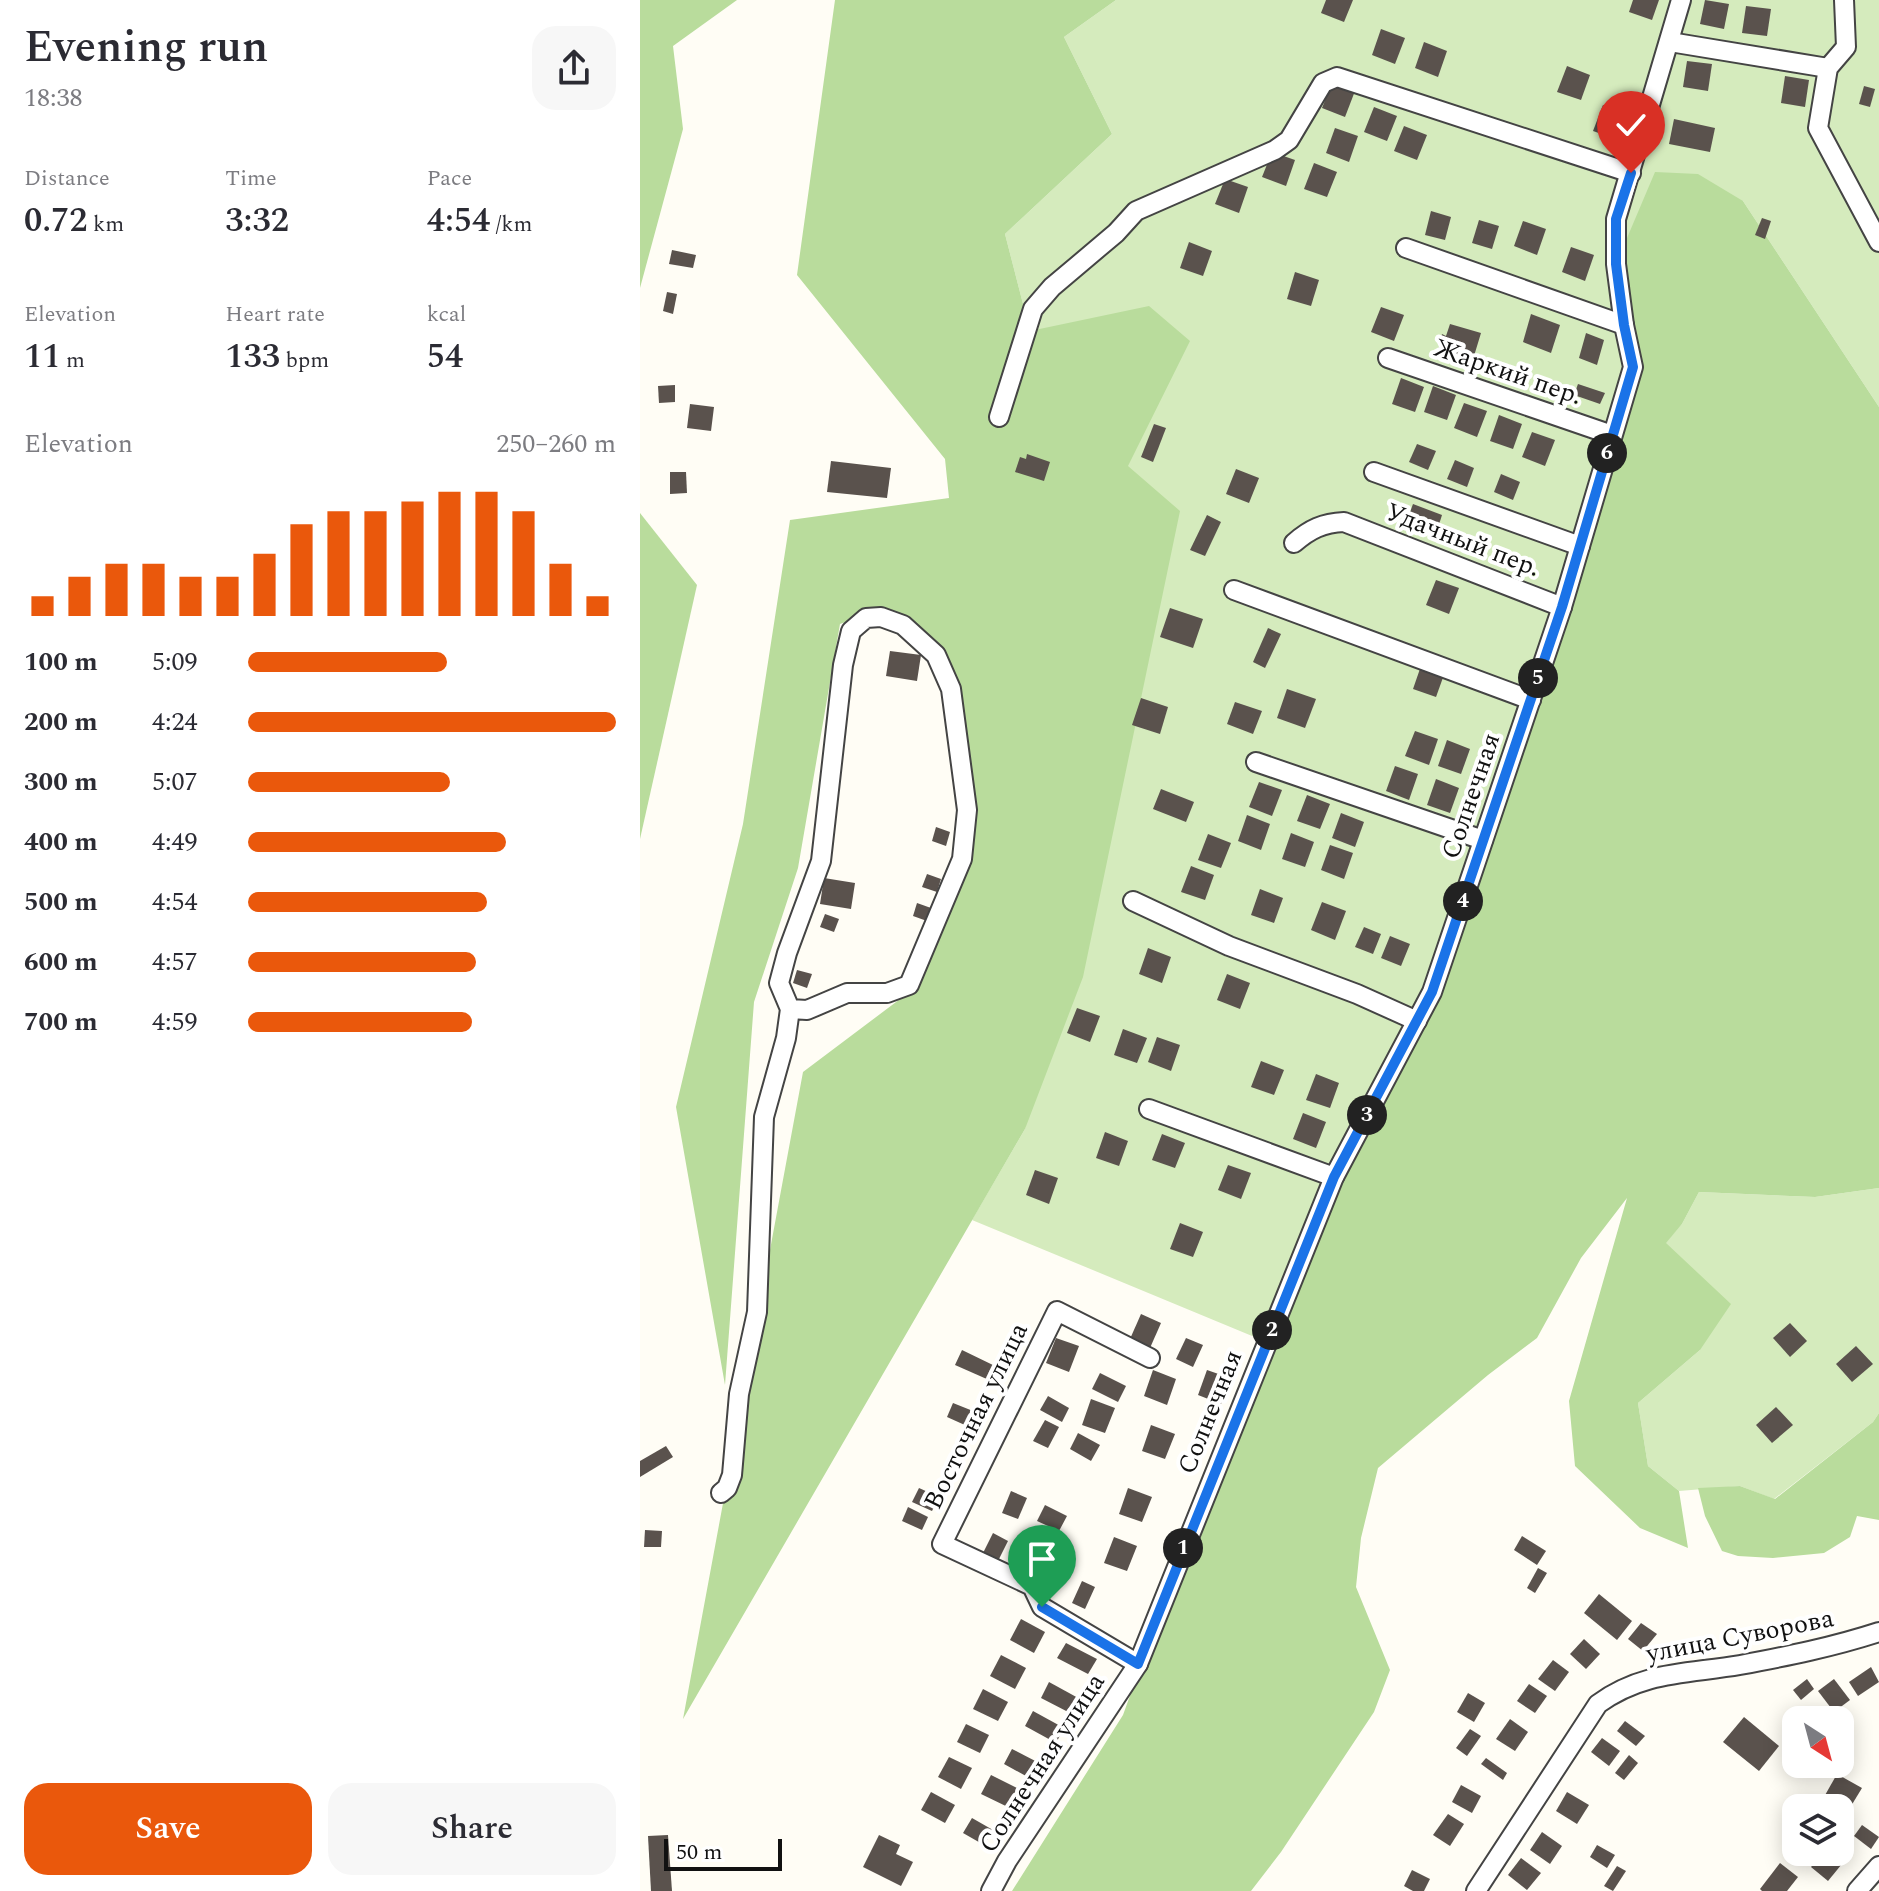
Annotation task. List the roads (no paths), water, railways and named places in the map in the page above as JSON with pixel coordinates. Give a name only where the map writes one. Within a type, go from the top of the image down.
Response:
[{"type":"street","name":"Солнечная","points":[[1138,1664],[1334,1177],[1432,992],[1562,607],[1633,367],[1616,264],[1616,219],[1681,0]]},
{"type":"street","points":[[1844,0],[1846,47],[1828,68],[1818,128],[1879,242]]},
{"type":"street","points":[[1670,42],[1828,68]]},
{"type":"street","points":[[999,417],[1033,309],[1052,287],[1116,233],[1136,211],[1275,150],[1289,140],[1329,78],[1337,77],[1631,173]]},
{"type":"street","points":[[1406,248],[1624,325]]},
{"type":"street","name":"Жаркий пер.","points":[[1388,358],[1612,435]]},
{"type":"street","points":[[1374,472],[1580,546]]},
{"type":"street","name":"Удачный пер.","points":[[1294,543],[1326,523],[1344,522],[1562,607]]},
{"type":"street","points":[[1234,590],[1531,700]]},
{"type":"street","points":[[721,1493],[727,1488],[732,1475],[739,1394],[757,1312],[764,1117],[786,1038],[790,1009],[779,983],[821,861],[843,665],[851,631],[866,618],[881,617],[903,625],[936,655],[951,689],[967,810],[962,859],[909,985],[887,993],[847,993],[807,1010],[790,1009]]},
{"type":"street","points":[[1256,762],[1483,840]]},
{"type":"street","points":[[1133,901],[1229,946],[1357,994],[1417,1021]]},
{"type":"street","points":[[1149,1109],[1334,1177]]},
{"type":"street","name":"Восточная улица","points":[[1138,1664],[1042,1607],[1032,1586],[942,1544],[1057,1311],[1150,1358]]},
{"type":"street","name":"улица Суворова","points":[[1476,1891],[1598,1704],[1618,1689],[1649,1678],[1825,1649],[1879,1632]]},
{"type":"street","name":"Солнечная улица","points":[[991,1891],[1007,1861],[1138,1664]]},
{"type":"street","points":[[1857,1891],[1879,1866]]}]
